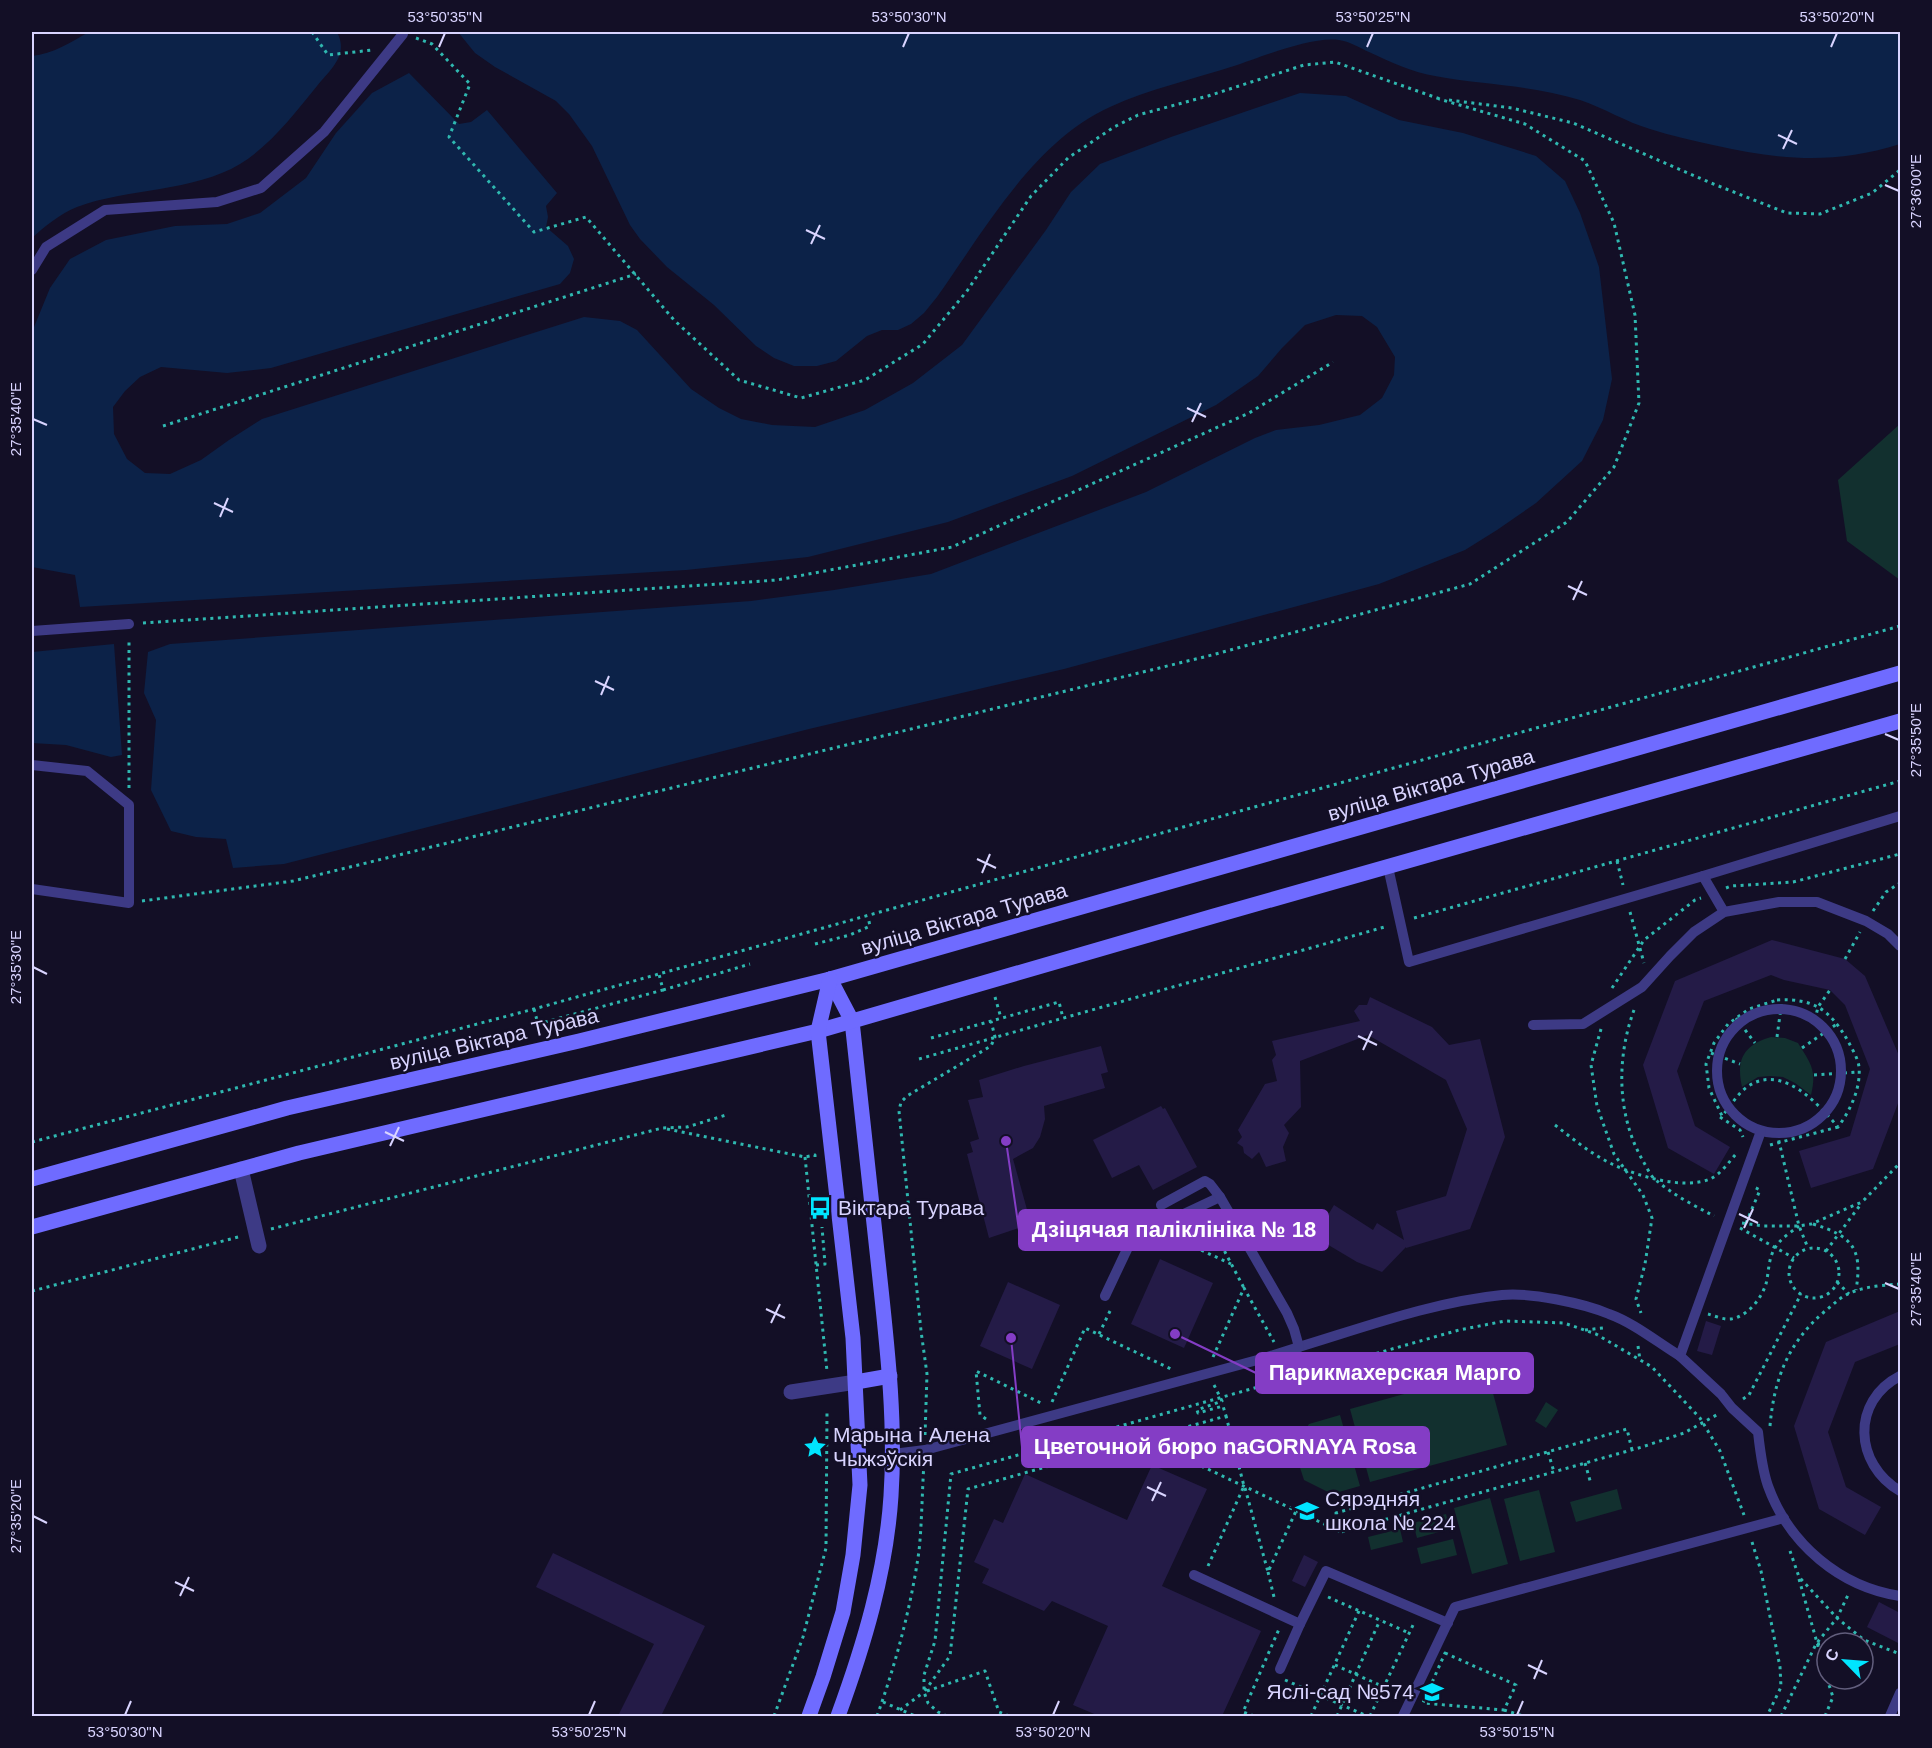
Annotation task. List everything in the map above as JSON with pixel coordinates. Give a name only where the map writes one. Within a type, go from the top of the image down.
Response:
[{"type":"main road","name":"вуліца Віктара Турава","points":[[32,1179],[287,1108],[579,1041],[830,979],[1900,673]]},
{"type":"main road","points":[[32,1227],[299,1153],[818,1031],[1900,721]]},
{"type":"main road","points":[[830,979],[852,1021],[890,1376],[893,1454],[884,1559],[869,1623],[838,1716]]},
{"type":"main road","points":[[809,1716],[843,1612],[853,1555],[860,1485],[854,1338],[818,1031],[830,979]]},
{"type":"main road","points":[[856,1382],[890,1376]]},
{"type":"street","points":[[241,1169],[258,1239]]},
{"type":"street","points":[[791,1392],[856,1382]]},
{"type":"lane","points":[[32,270],[46,247],[105,210],[217,202],[261,188],[324,132],[403,34]]},
{"type":"lane","points":[[32,631],[129,624]]},
{"type":"lane","points":[[32,765],[87,771],[129,805],[129,903],[32,889]]},
{"type":"lane","points":[[1388,867],[1409,962],[1900,816]]},
{"type":"lane","points":[[1703,876],[1724,912]]},
{"type":"lane","points":[[1533,1025],[1583,1024],[1642,987],[1695,932],[1724,912],[1779,902],[1817,902],[1866,921],[1888,934],[1900,946]]},
{"type":"lane","points":[[1781,1004],[1815,1020],[1827,1031],[1837,1047],[1841,1064],[1840,1082],[1835,1098],[1825,1113],[1812,1124],[1778,1137],[1743,1122],[1729,1108],[1718,1084],[1714,1055],[1738,1020],[1781,1004]]},
{"type":"lane","points":[[1680,1356],[1761,1131]]},
{"type":"lane","points":[[1161,1205],[1205,1182],[1210,1185],[1220,1197],[1287,1313],[1299,1347]]},
{"type":"lane","points":[[1106,1296],[1131,1241],[1140,1230],[1152,1221],[1171,1220],[1220,1197]]},
{"type":"lane","points":[[893,1454],[925,1450],[1261,1359],[1443,1305],[1504,1295],[1550,1298],[1610,1314],[1680,1356],[1758,1432],[1768,1488],[1797,1538],[1818,1559],[1855,1583],[1883,1593],[1900,1596]]},
{"type":"lane","points":[[1900,1376],[1881,1390],[1870,1407],[1864,1428],[1866,1449],[1874,1468],[1888,1484],[1900,1491]]},
{"type":"lane","points":[[1403,1716],[1455,1607],[1784,1518]]},
{"type":"lane","points":[[1280,1674],[1300,1624],[1326,1571],[1448,1623]]},
{"type":"lane","points":[[1198,1577],[1300,1624]]},
{"type":"lane","points":[[1890,1716],[1900,1693]]},
{"type":"path","points":[[312,32],[328,55],[391,48]]},
{"type":"path","points":[[129,903],[292,881],[1200,658],[1470,584],[1567,522],[1614,467],[1639,403],[1635,315],[1614,223],[1585,161],[1525,124],[1439,99],[1335,62],[1304,65],[1130,119],[1114,127],[1068,158],[1031,195],[968,291],[923,344],[865,380],[801,398],[739,380],[674,320],[586,217],[534,232],[449,137],[470,84],[432,44],[403,34]]},
{"type":"path","points":[[1439,99],[1512,108],[1573,123],[1787,213],[1820,214],[1872,193],[1900,170]]},
{"type":"path","points":[[163,426],[636,274]]},
{"type":"path","points":[[129,805],[129,624],[777,580],[952,548],[1249,413],[1333,362]]},
{"type":"path","points":[[32,1142],[534,1009],[1900,626]]},
{"type":"path","points":[[919,1059],[1900,781]]},
{"type":"path","points":[[1640,1360],[1638,1345],[1643,1318],[1636,1299],[1645,1264],[1652,1218],[1643,1195],[1614,1155],[1597,1106],[1592,1065],[1613,986],[1644,940],[1695,900],[1731,886],[1793,882],[1900,854]]},
{"type":"path","points":[[1617,861],[1644,963],[1642,987],[1629,1024],[1622,1058],[1622,1101],[1635,1147],[1654,1179],[1685,1201],[1728,1221],[1794,1258]]},
{"type":"path","points":[[1845,960],[1866,921],[1886,892],[1900,883]]},
{"type":"path","points":[[815,944],[850,935],[870,926],[867,916]]},
{"type":"path","points":[[534,1009],[538,1024],[750,964]]},
{"type":"path","points":[[659,974],[663,990]]},
{"type":"path","points":[[991,981],[1001,1018]]},
{"type":"path","points":[[1815,1020],[1818,1007],[1830,990]]},
{"type":"path","points":[[931,1038],[1059,1002],[1063,1018]]},
{"type":"path","points":[[1765,1148],[1778,1137],[1838,1127],[1847,1115],[1856,1091],[1859,1066],[1854,1051],[1835,1019],[1818,1007],[1804,1002],[1749,1009],[1738,1020],[1728,1024],[1714,1043],[1714,1055],[1706,1064],[1709,1089],[1722,1116],[1749,1085],[1775,1080],[1787,1082],[1798,1089],[1838,1127]]},
{"type":"path","points":[[1776,1037],[1781,1004]]},
{"type":"path","points":[[1738,1020],[1755,1043]]},
{"type":"path","points":[[877,1716],[901,1641],[910,1600],[919,1550],[925,1450],[927,1374],[899,1111],[907,1096],[991,1046],[995,1037],[991,1022]]},
{"type":"path","points":[[1802,1048],[1838,1024]]},
{"type":"path","points":[[1714,1055],[1740,1064]]},
{"type":"path","points":[[1814,1075],[1858,1072]]},
{"type":"path","points":[[32,1291],[258,1239],[662,1128],[687,1127],[726,1115]]},
{"type":"path","points":[[1720,1117],[1740,1130],[1745,1140]]},
{"type":"path","points":[[1555,1125],[1577,1143],[1612,1164],[1654,1179],[1696,1183],[1713,1179],[1742,1148],[1734,1167]]},
{"type":"path","points":[[662,1128],[805,1156],[815,1155],[816,1166]]},
{"type":"path","points":[[1778,1137],[1799,1226],[1808,1248]]},
{"type":"path","points":[[805,1156],[827,1371]]},
{"type":"path","points":[[1826,1251],[1862,1202],[1900,1163]]},
{"type":"path","points":[[1746,1223],[1761,1190],[1749,1184]]},
{"type":"path","points":[[1728,1221],[1799,1226],[1811,1224],[1862,1202]]},
{"type":"path","points":[[1714,1216],[1718,1206]]},
{"type":"path","points":[[1198,1223],[1207,1218],[1244,1288]]},
{"type":"path","points":[[816,1265],[825,1264],[821,1219]]},
{"type":"path","points":[[1811,1224],[1839,1233],[1853,1246],[1858,1260],[1859,1274],[1856,1290]]},
{"type":"path","points":[[1703,1317],[1707,1314],[1731,1319],[1746,1312],[1757,1302],[1766,1284],[1768,1267],[1775,1248],[1799,1226]]},
{"type":"path","points":[[1180,1232],[1172,1236],[1231,1264]]},
{"type":"path","points":[[1808,1248],[1821,1248],[1826,1251],[1835,1258],[1838,1266],[1837,1282],[1833,1290],[1818,1297],[1801,1294],[1791,1281],[1789,1273],[1794,1258],[1808,1248]]},
{"type":"path","points":[[1837,1282],[1849,1294]]},
{"type":"path","points":[[1769,1433],[1772,1401],[1780,1373],[1792,1348],[1808,1326],[1841,1297],[1856,1290],[1900,1284]]},
{"type":"path","points":[[1632,1450],[1627,1430],[1336,1513],[1341,1532],[1632,1450],[1684,1432],[1732,1408],[1749,1395],[1801,1294]]},
{"type":"path","points":[[947,1716],[928,1703],[924,1692],[924,1675],[935,1641],[951,1474],[1459,1330],[1505,1322],[1564,1323],[1596,1334],[1652,1367],[1702,1423],[1720,1450],[1761,1571],[1780,1667],[1781,1687],[1767,1716]]},
{"type":"path","points":[[774,1716],[803,1637],[826,1548],[827,1412]]},
{"type":"path","points":[[1226,1416],[1281,1625],[1243,1712],[1254,1716]]},
{"type":"path","points":[[900,1710],[924,1692],[950,1656],[968,1489],[1144,1439]]},
{"type":"path","points":[[1548,1452],[1554,1472]]},
{"type":"path","points":[[1585,1463],[1591,1484]]},
{"type":"path","points":[[1198,1577],[1245,1486]]},
{"type":"path","points":[[1268,1572],[1296,1510]]},
{"type":"path","points":[[1789,1548],[1815,1640]]},
{"type":"path","points":[[1799,1577],[1837,1618],[1853,1631]]},
{"type":"path","points":[[1826,1631],[1837,1618],[1855,1583]]},
{"type":"path","points":[[1316,1592],[1409,1633]]},
{"type":"path","points":[[1311,1716],[1359,1611]]},
{"type":"path","points":[[1280,1674],[1342,1706],[1369,1716],[1420,1611]]},
{"type":"path","points":[[1337,1716],[1380,1620]]},
{"type":"path","points":[[1875,1644],[1900,1654]]},
{"type":"path","points":[[1781,1716],[1815,1646]]},
{"type":"path","points":[[1504,1710],[1516,1685],[1445,1653],[1423,1703],[1504,1710],[1523,1716]]},
{"type":"path","points":[[1335,1665],[1384,1687]]},
{"type":"path","points":[[924,1692],[985,1671],[999,1712],[1009,1716]]},
{"type":"path","points":[[1824,1716],[1833,1697],[1831,1691]]},
{"type":"path","points":[[882,1702],[915,1716]]},
{"type":"green space","points":[[1900,424],[1900,580],[1847,541],[1838,480]]},
{"type":"green space","points":[[1771,1037],[1785,1038],[1798,1043],[1812,1068],[1811,1095],[1783,1077],[1758,1077],[1742,1087],[1740,1069],[1744,1055],[1754,1044]]},
{"type":"green space","points":[[1487,1371],[1507,1445],[1370,1482],[1350,1409]]},
{"type":"green space","points":[[1546,1402],[1558,1410],[1546,1428],[1535,1421]]},
{"type":"green space","points":[[1340,1415],[1360,1486],[1332,1494],[1304,1480],[1294,1449],[1309,1424]]},
{"type":"green space","points":[[1617,1489],[1622,1509],[1576,1522],[1570,1502]]},
{"type":"green space","points":[[1539,1490],[1555,1552],[1520,1561],[1504,1499]]},
{"type":"green space","points":[[1490,1498],[1508,1564],[1472,1574],[1454,1508]]},
{"type":"green space","points":[[1446,1514],[1450,1529],[1417,1538],[1413,1523]]},
{"type":"green space","points":[[1400,1529],[1403,1542],[1371,1550],[1368,1537]]},
{"type":"green space","points":[[1453,1539],[1457,1555],[1421,1564],[1417,1548]]},
{"type":"water","points":[[89,32],[337,32],[341,48],[333,68],[291,118],[262,148],[240,164],[202,180],[117,196],[77,207],[53,221],[32,238],[32,56],[55,50]]},
{"type":"water","points":[[458,32],[1900,32],[1900,144],[1876,151],[1829,158],[1784,157],[1738,150],[1689,140],[1632,123],[1589,103],[1562,95],[1426,74],[1401,66],[1347,42],[1315,41],[1286,48],[1140,95],[1110,107],[1083,122],[1034,165],[992,217],[937,297],[911,324],[898,330],[882,330],[867,336],[836,361],[817,366],[794,366],[774,358],[756,346],[714,305],[667,267],[640,239],[630,225],[592,146],[569,114],[556,101],[495,67],[475,53]]},
{"type":"water","points":[[409,73],[459,124],[471,122],[487,110],[557,193],[546,206],[548,217],[546,227],[568,246],[574,259],[570,273],[560,284],[271,368],[227,373],[161,367],[140,377],[113,407],[114,434],[127,459],[145,473],[170,474],[201,460],[262,419],[584,317],[620,321],[637,330],[691,389],[719,408],[741,419],[772,425],[815,427],[865,410],[913,383],[962,345],[1071,192],[1100,164],[1300,93],[1346,96],[1399,120],[1463,133],[1536,156],[1565,181],[1580,213],[1599,267],[1612,379],[1603,420],[1582,461],[1536,503],[1465,550],[1379,584],[1064,669],[809,729],[284,864],[233,868],[226,839],[196,837],[171,831],[151,790],[156,720],[144,693],[148,652],[170,644],[751,601],[931,574],[1146,492],[1255,438],[1276,430],[1319,425],[1360,415],[1382,398],[1394,375],[1395,357],[1377,327],[1362,316],[1336,315],[1305,325],[1258,376],[1216,405],[1072,476],[948,522],[808,557],[686,570],[80,607],[75,575],[32,567],[32,332],[50,288],[70,259],[106,240],[175,226],[227,224],[260,213],[306,178],[336,133],[372,93]]},
{"type":"water","points":[[114,644],[122,755],[111,757],[66,745],[32,743],[32,652]]},
{"type":"building","points":[[1772,940],[1845,959],[1865,976],[1900,1058],[1900,1098],[1873,1169],[1811,1188],[1799,1151],[1850,1136],[1870,1069],[1845,1005],[1830,990],[1771,975],[1704,1001],[1677,1071],[1695,1126],[1730,1147],[1714,1174],[1668,1148],[1643,1065],[1675,981]]},
{"type":"building","points":[[1370,997],[1432,1027],[1449,1045],[1480,1039],[1505,1137],[1470,1229],[1406,1247],[1382,1272],[1357,1262],[1315,1237],[1334,1205],[1373,1230],[1377,1223],[1404,1240],[1396,1211],[1446,1196],[1467,1129],[1446,1080],[1368,1035],[1300,1061],[1301,1107],[1284,1125],[1289,1133],[1283,1147],[1286,1161],[1266,1167],[1259,1152],[1252,1159],[1237,1143],[1242,1137],[1238,1130],[1265,1084],[1277,1081],[1272,1060],[1276,1055],[1272,1041],[1360,1021],[1354,1011],[1359,1005],[1367,1005]]},
{"type":"building","points":[[1101,1046],[1108,1072],[1101,1074],[1105,1088],[1044,1106],[1045,1119],[1040,1137],[1033,1148],[1013,1159],[1031,1224],[989,1238],[967,1154],[973,1152],[970,1142],[979,1139],[968,1100],[983,1097],[979,1080]]},
{"type":"building","points":[[1161,1106],[1165,1108],[1197,1167],[1153,1190],[1139,1165],[1112,1178],[1093,1140]]},
{"type":"building","points":[[1160,1259],[1213,1283],[1184,1348],[1131,1324]]},
{"type":"building","points":[[1008,1282],[1060,1305],[1032,1369],[980,1346]]},
{"type":"building","points":[[1900,1311],[1900,1344],[1855,1362],[1828,1432],[1846,1487],[1881,1507],[1865,1535],[1819,1509],[1794,1426],[1826,1342]]},
{"type":"building","points":[[1706,1321],[1721,1326],[1712,1355],[1697,1351]]},
{"type":"building","points":[[1152,1465],[1207,1489],[1162,1586],[1261,1631],[1222,1716],[1099,1716],[1073,1705],[1108,1626],[1052,1601],[1044,1611],[982,1583],[989,1569],[974,1562],[994,1519],[1003,1523],[1025,1474],[1127,1520]]},
{"type":"building","points":[[553,1553],[705,1626],[661,1716],[618,1716],[654,1644],[536,1587]]},
{"type":"building","points":[[1304,1555],[1318,1562],[1305,1587],[1292,1581]]},
{"type":"building","points":[[1879,1602],[1900,1613],[1900,1644],[1875,1631],[1867,1627]]},
{"type":"place","name":"Дзіцячая паліклініка № 18","points":[[1006,1141]]},
{"type":"place","name":"Віктара Турава","points":[[820,1208]]},
{"type":"place","name":"Парикмахерская Марго","points":[[1175,1334]]},
{"type":"place","name":"Цветочной бюро naGORNAYA Rosa","points":[[1011,1338]]},
{"type":"place","name":"Марына і Алена Чыжэўскія","points":[[815,1447]]},
{"type":"place","name":"Сярэдняя школа № 224","points":[[1307,1511]]},
{"type":"place","name":"Яслі-сад №574","points":[[1432,1692]]}]
